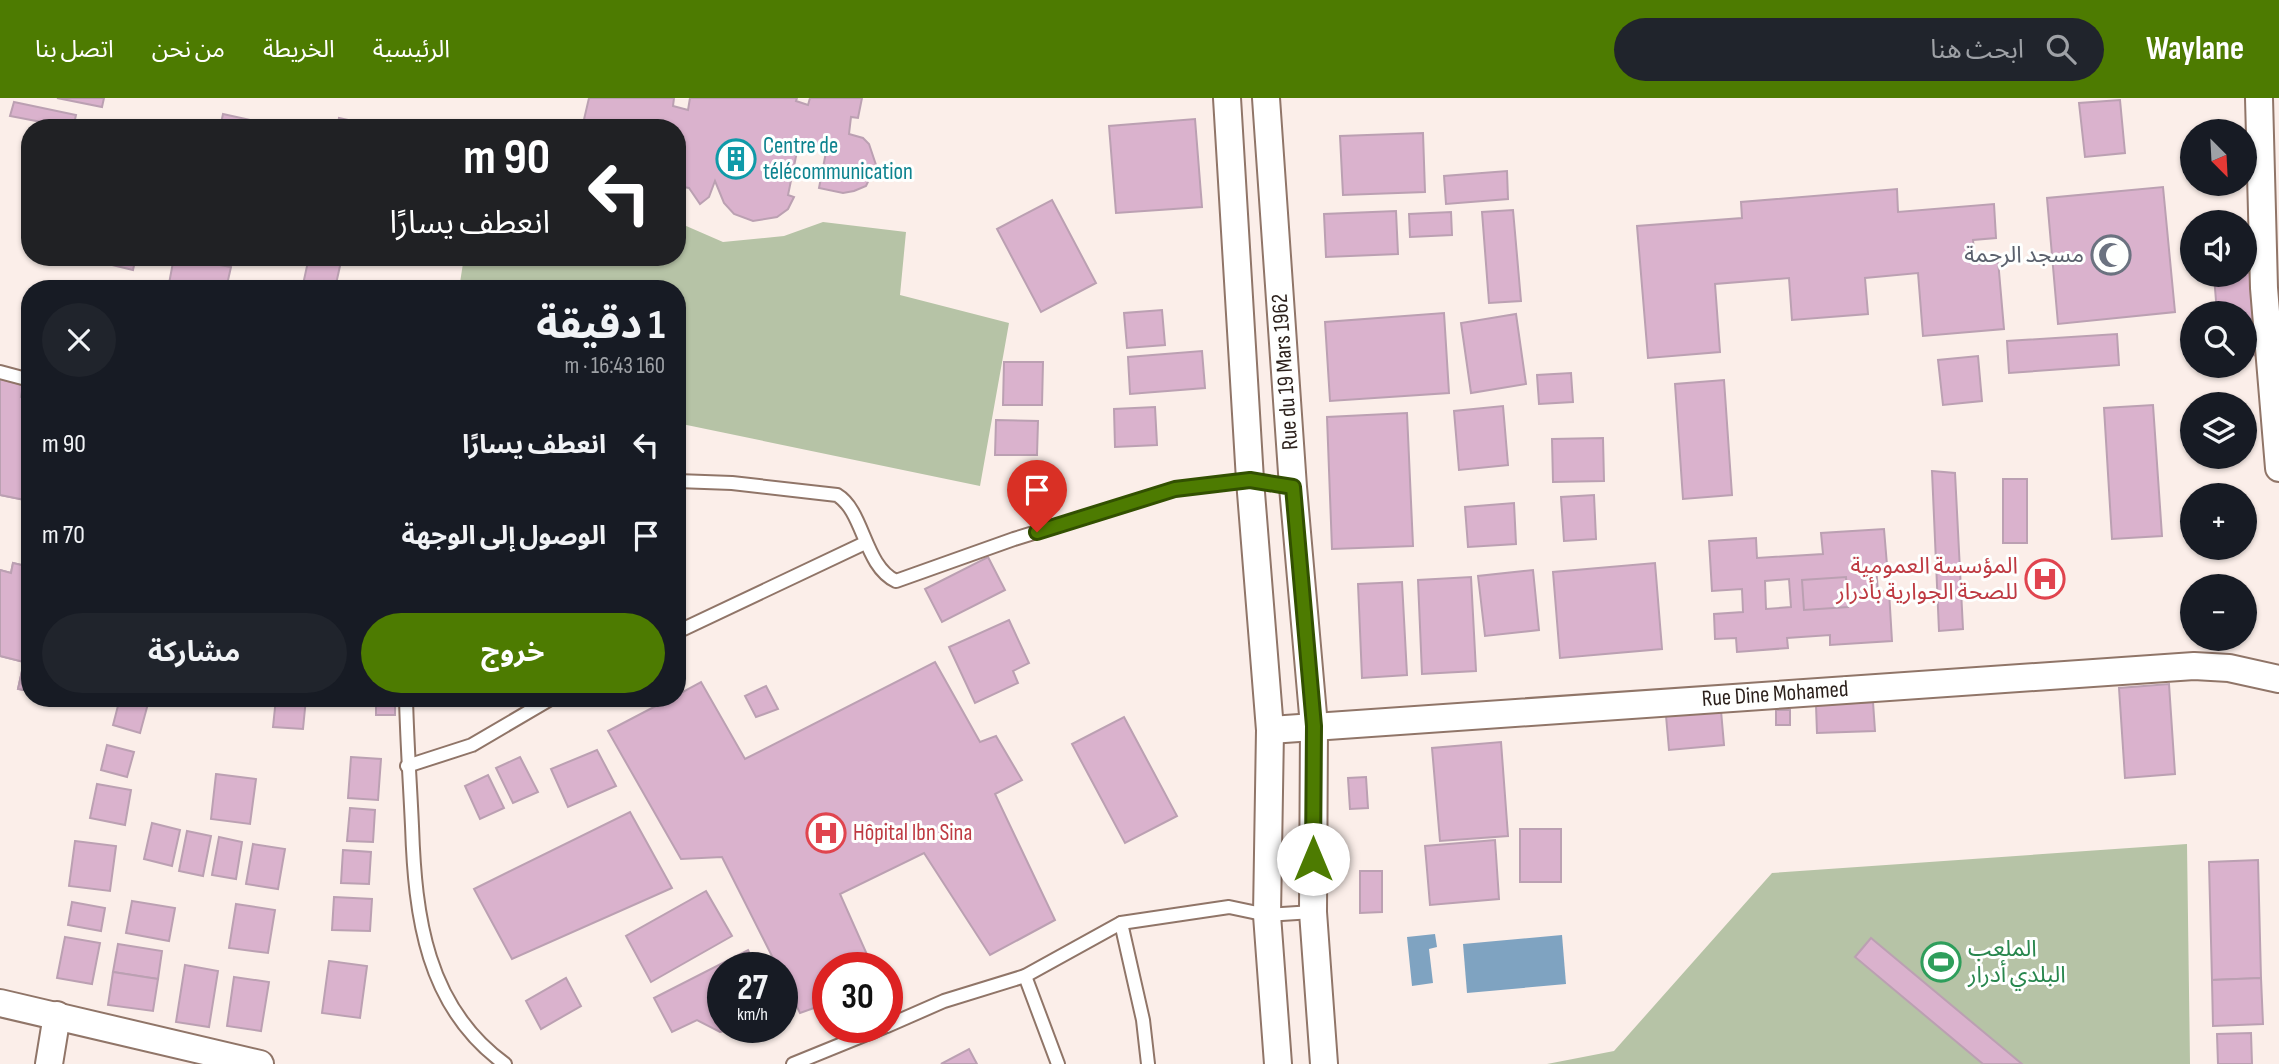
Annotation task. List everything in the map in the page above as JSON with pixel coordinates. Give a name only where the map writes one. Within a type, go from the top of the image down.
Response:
[{"type":"street","name":"Rue du 19 Mars 1962","points":[[1227,98],[1250,480],[1270,730],[1267,915],[1278,1064]]},
{"type":"street","name":"Rue du 19 Mars 1962","points":[[1266,98],[1293,487],[1314,726],[1313,912],[1324,1064]]},
{"type":"street","points":[[2259,98],[2279,468]]},
{"type":"street","name":"Rue Dine Mohamed","points":[[1270,730],[2194,666],[2229,668],[2279,679]]},
{"type":"street","points":[[0,1003],[260,1064]]},
{"type":"street","points":[[49,1064],[57,1015]]},
{"type":"lane","points":[[0,372],[21,378]]},
{"type":"lane","points":[[686,481],[732,483],[837,495],[849,506],[865,543],[887,575],[896,581],[1014,539],[1175,489],[1250,480],[1293,487]]},
{"type":"lane","points":[[686,628],[865,543]]},
{"type":"lane","points":[[406,707],[413,874],[425,944],[459,1019],[482,1048],[505,1064]]},
{"type":"lane","points":[[407,766],[472,745],[537,707]]},
{"type":"lane","points":[[903,1019],[944,1001],[1025,976],[1121,923],[1229,907],[1267,915],[1313,912]]},
{"type":"lane","points":[[1121,923],[1143,1020],[1149,1064]]},
{"type":"lane","points":[[1025,976],[1058,1064]]},
{"type":"lane","points":[[793,1064],[846,1043]]},
{"type":"green space","points":[[823,222],[906,232],[900,295],[1009,323],[980,486],[686,425],[686,280],[460,280],[463,266],[686,266],[686,226],[723,242],[784,236]]},
{"type":"green space","name":"الملعب البلدي أدرار","points":[[2187,844],[2190,1064],[1547,1064],[1614,1051],[1772,873]]},
{"type":"water","points":[[1435,934],[1437,947],[1429,949],[1433,983],[1412,986],[1407,937]]},
{"type":"water","points":[[1562,935],[1566,984],[1467,993],[1463,944]]},
{"type":"building","points":[[57,98],[104,98],[102,107]]},
{"type":"building","name":"Centre de télécommunication","points":[[589,98],[674,98],[673,106],[688,110],[690,98],[797,98],[796,101],[808,105],[810,98],[862,98],[858,118],[851,117],[849,134],[863,138],[869,144],[876,165],[866,186],[854,191],[843,193],[819,188],[827,147],[799,142],[788,195],[794,197],[788,209],[777,217],[753,221],[734,214],[724,203],[715,181],[709,197],[700,204],[686,188],[686,119],[584,119]]},
{"type":"building","points":[[2120,100],[2125,153],[2085,157],[2079,103]]},
{"type":"building","points":[[14,102],[76,115],[75,119],[26,119],[10,116]]},
{"type":"building","points":[[223,114],[246,119],[222,119]]},
{"type":"building","points":[[1195,119],[1202,207],[1116,213],[1109,126]]},
{"type":"building","points":[[1423,133],[1425,192],[1343,195],[1340,136]]},
{"type":"building","points":[[1507,171],[1508,199],[1446,204],[1444,176]]},
{"type":"building","name":"مسجد الرحمة","points":[[2163,187],[2175,312],[2058,324],[2047,198]]},
{"type":"building","points":[[1897,189],[1898,212],[1994,204],[1996,238],[1973,240],[1975,262],[1998,260],[2004,329],[1923,336],[1918,273],[1865,278],[1868,314],[1792,320],[1789,278],[1715,284],[1720,352],[1648,358],[1637,226],[1742,218],[1741,202]]},
{"type":"building","points":[[1052,200],[1096,283],[1041,312],[997,229]]},
{"type":"building","points":[[1513,210],[1521,301],[1489,303],[1482,212]]},
{"type":"building","points":[[1396,211],[1398,254],[1326,257],[1324,214]]},
{"type":"building","points":[[1451,212],[1452,235],[1410,237],[1409,214]]},
{"type":"building","points":[[116,266],[134,266],[133,270]]},
{"type":"building","points":[[172,266],[231,267],[228,280],[170,280]]},
{"type":"building","points":[[307,266],[340,266],[337,280],[304,280]]},
{"type":"building","points":[[2215,287],[2253,287],[2254,301],[2216,301]]},
{"type":"building","points":[[1162,310],[1165,345],[1127,348],[1124,313]]},
{"type":"building","points":[[1444,313],[1449,393],[1330,401],[1325,322]]},
{"type":"building","points":[[1516,314],[1526,384],[1471,393],[1461,323]]},
{"type":"building","points":[[2117,334],[2119,365],[2009,373],[2007,341]]},
{"type":"building","points":[[1202,351],[1205,388],[1130,394],[1128,357]]},
{"type":"building","points":[[1978,356],[1982,401],[1943,405],[1938,360]]},
{"type":"building","points":[[1004,362],[1043,362],[1042,405],[1003,405]]},
{"type":"building","points":[[1571,373],[1573,402],[1539,404],[1537,375]]},
{"type":"building","points":[[0,379],[21,384],[21,499],[0,495]]},
{"type":"building","points":[[0,379],[21,384],[21,499],[0,495]]},
{"type":"building","points":[[1724,380],[1732,495],[1683,499],[1675,384]]},
{"type":"building","points":[[2153,405],[2162,536],[2112,539],[2104,408]]},
{"type":"building","points":[[1503,406],[1508,465],[1459,470],[1454,411]]},
{"type":"building","points":[[1155,407],[1157,445],[1115,447],[1114,409]]},
{"type":"building","points":[[1407,413],[1413,546],[1332,549],[1327,417]]},
{"type":"building","points":[[996,420],[1038,421],[1037,455],[995,455]]},
{"type":"building","points":[[1603,438],[1604,481],[1553,482],[1552,439]]},
{"type":"building","points":[[1932,471],[1955,473],[1963,629],[1939,631]]},
{"type":"building","points":[[2003,479],[2027,479],[2027,543],[2003,543]]},
{"type":"building","points":[[1594,495],[1596,539],[1564,541],[1561,497]]},
{"type":"building","points":[[1514,503],[1516,544],[1468,547],[1465,507]]},
{"type":"building","points":[[1884,529],[1887,565],[1876,566],[1878,592],[1889,591],[1892,641],[1830,645],[1830,635],[1787,638],[1788,648],[1737,652],[1736,638],[1715,639],[1714,614],[1743,612],[1742,589],[1712,591],[1709,541],[1756,538],[1757,558],[1823,554],[1821,533]],"holes":[[[1789,579],[1791,607],[1766,609],[1765,581]]]},
{"type":"building","points":[[988,557],[1005,590],[942,622],[925,589]]},
{"type":"building","points":[[13,563],[21,565],[21,661],[0,656],[0,570],[11,573]],"holes":[[[4,613],[18,616],[16,629],[1,626]]]},
{"type":"building","points":[[13,563],[21,565],[21,661],[0,656],[0,570],[11,573]]},
{"type":"building","points":[[1655,563],[1662,649],[1560,658],[1553,572]]},
{"type":"building","points":[[1533,570],[1539,630],[1485,636],[1478,576]]},
{"type":"building","points":[[1471,577],[1476,671],[1422,674],[1418,580]]},
{"type":"building","points":[[1846,577],[1848,607],[1804,610],[1802,580]]},
{"type":"building","points":[[1402,582],[1407,675],[1362,678],[1358,584]]},
{"type":"building","points":[[1009,620],[1029,663],[1013,671],[1018,683],[975,703],[949,647]]},
{"type":"building","points":[[935,662],[980,742],[996,736],[1022,780],[995,794],[1055,920],[990,955],[924,853],[840,894],[866,952],[812,952],[812,1009],[800,1013],[798,952],[770,952],[722,857],[681,859],[608,731],[654,707],[686,707],[686,690],[701,682],[745,759]]},
{"type":"building","points":[[2169,684],[2175,774],[2125,778],[2119,688]]},
{"type":"building","points":[[766,686],[778,709],[756,717],[745,696]]},
{"type":"building","points":[[1720,699],[1724,745],[1669,750],[1665,704]]},
{"type":"building","points":[[1873,702],[1875,731],[1817,733],[1816,705]]},
{"type":"building","points":[[118,707],[147,707],[140,733],[113,725]]},
{"type":"building","points":[[275,707],[305,707],[303,729],[273,727]]},
{"type":"building","points":[[376,707],[395,707],[395,715],[376,715]]},
{"type":"building","points":[[1776,710],[1790,710],[1790,725],[1776,725]]},
{"type":"building","points":[[1124,717],[1177,816],[1125,843],[1072,744]]},
{"type":"building","points":[[1501,742],[1508,836],[1440,841],[1432,748]]},
{"type":"building","points":[[107,745],[134,752],[127,777],[101,770]]},
{"type":"building","points":[[597,750],[616,786],[568,807],[551,769]]},
{"type":"building","points":[[351,757],[381,759],[378,800],[348,798]]},
{"type":"building","points":[[520,757],[538,792],[513,803],[496,768]]},
{"type":"building","points":[[216,774],[256,779],[250,824],[211,819]]},
{"type":"building","points":[[488,775],[504,808],[480,819],[465,786]]},
{"type":"building","points":[[1366,777],[1368,808],[1350,809],[1348,778]]},
{"type":"building","points":[[97,784],[131,790],[125,825],[90,818]]},
{"type":"building","points":[[350,808],[375,810],[373,842],[347,841]]},
{"type":"building","points":[[630,812],[672,888],[512,959],[474,889]]},
{"type":"building","points":[[152,823],[180,830],[172,866],[144,859]]},
{"type":"building","points":[[1520,829],[1561,829],[1561,882],[1520,882]]},
{"type":"building","points":[[187,831],[211,836],[203,876],[179,871]]},
{"type":"building","points":[[219,837],[242,842],[236,879],[212,875]]},
{"type":"building","points":[[1495,840],[1499,899],[1430,905],[1425,846]]},
{"type":"building","points":[[75,841],[116,846],[110,891],[69,886]]},
{"type":"building","points":[[253,844],[285,849],[278,889],[246,884]]},
{"type":"building","points":[[343,850],[371,852],[369,884],[341,883]]},
{"type":"building","points":[[2258,860],[2261,978],[2212,980],[2209,862]]},
{"type":"building","points":[[1360,871],[1382,871],[1382,912],[1360,913]]},
{"type":"building","points":[[706,891],[732,936],[651,982],[626,936]]},
{"type":"building","points":[[334,897],[372,899],[370,931],[332,930]]},
{"type":"building","points":[[132,901],[175,908],[169,941],[126,933]]},
{"type":"building","points":[[72,902],[105,908],[101,931],[68,925]]},
{"type":"building","points":[[236,904],[275,910],[268,953],[229,948]]},
{"type":"building","points":[[65,937],[100,943],[92,984],[57,978]]},
{"type":"building","points":[[1871,938],[2022,1064],[1983,1064],[1855,957]]},
{"type":"building","points":[[118,944],[162,951],[158,979],[113,972]]},
{"type":"building","points":[[329,961],[367,966],[360,1018],[322,1013]]},
{"type":"building","points":[[185,965],[218,971],[209,1027],[176,1022]]},
{"type":"building","points":[[707,971],[707,1025],[697,1020],[672,1032],[654,998]]},
{"type":"building","points":[[113,972],[158,979],[153,1011],[108,1005]]},
{"type":"building","points":[[234,977],[269,982],[261,1031],[227,1026]]},
{"type":"building","points":[[566,978],[581,1006],[541,1029],[526,1001]]},
{"type":"building","points":[[2261,978],[2263,1024],[2213,1026],[2212,980]]},
{"type":"building","points":[[2251,1033],[2252,1064],[2218,1064],[2217,1034]]},
{"type":"building","points":[[969,1049],[977,1064],[941,1064]]},
{"type":"place","name":"Centre de télécommunication","points":[[736,159]]},
{"type":"place","name":"مسجد الرحمة","points":[[2111,255]]},
{"type":"place","name":"المؤسسة العمومية للصحة الجوارية بأدرار","points":[[2045,579]]},
{"type":"place","name":"Hôpital Ibn Sina","points":[[826,833]]},
{"type":"place","name":"الملعب البلدي أدرار","points":[[1941,962]]},
{"type":"route","points":[[1037,532],[1175,489],[1250,480],[1293,487],[1314,726],[1313,859]]}]
